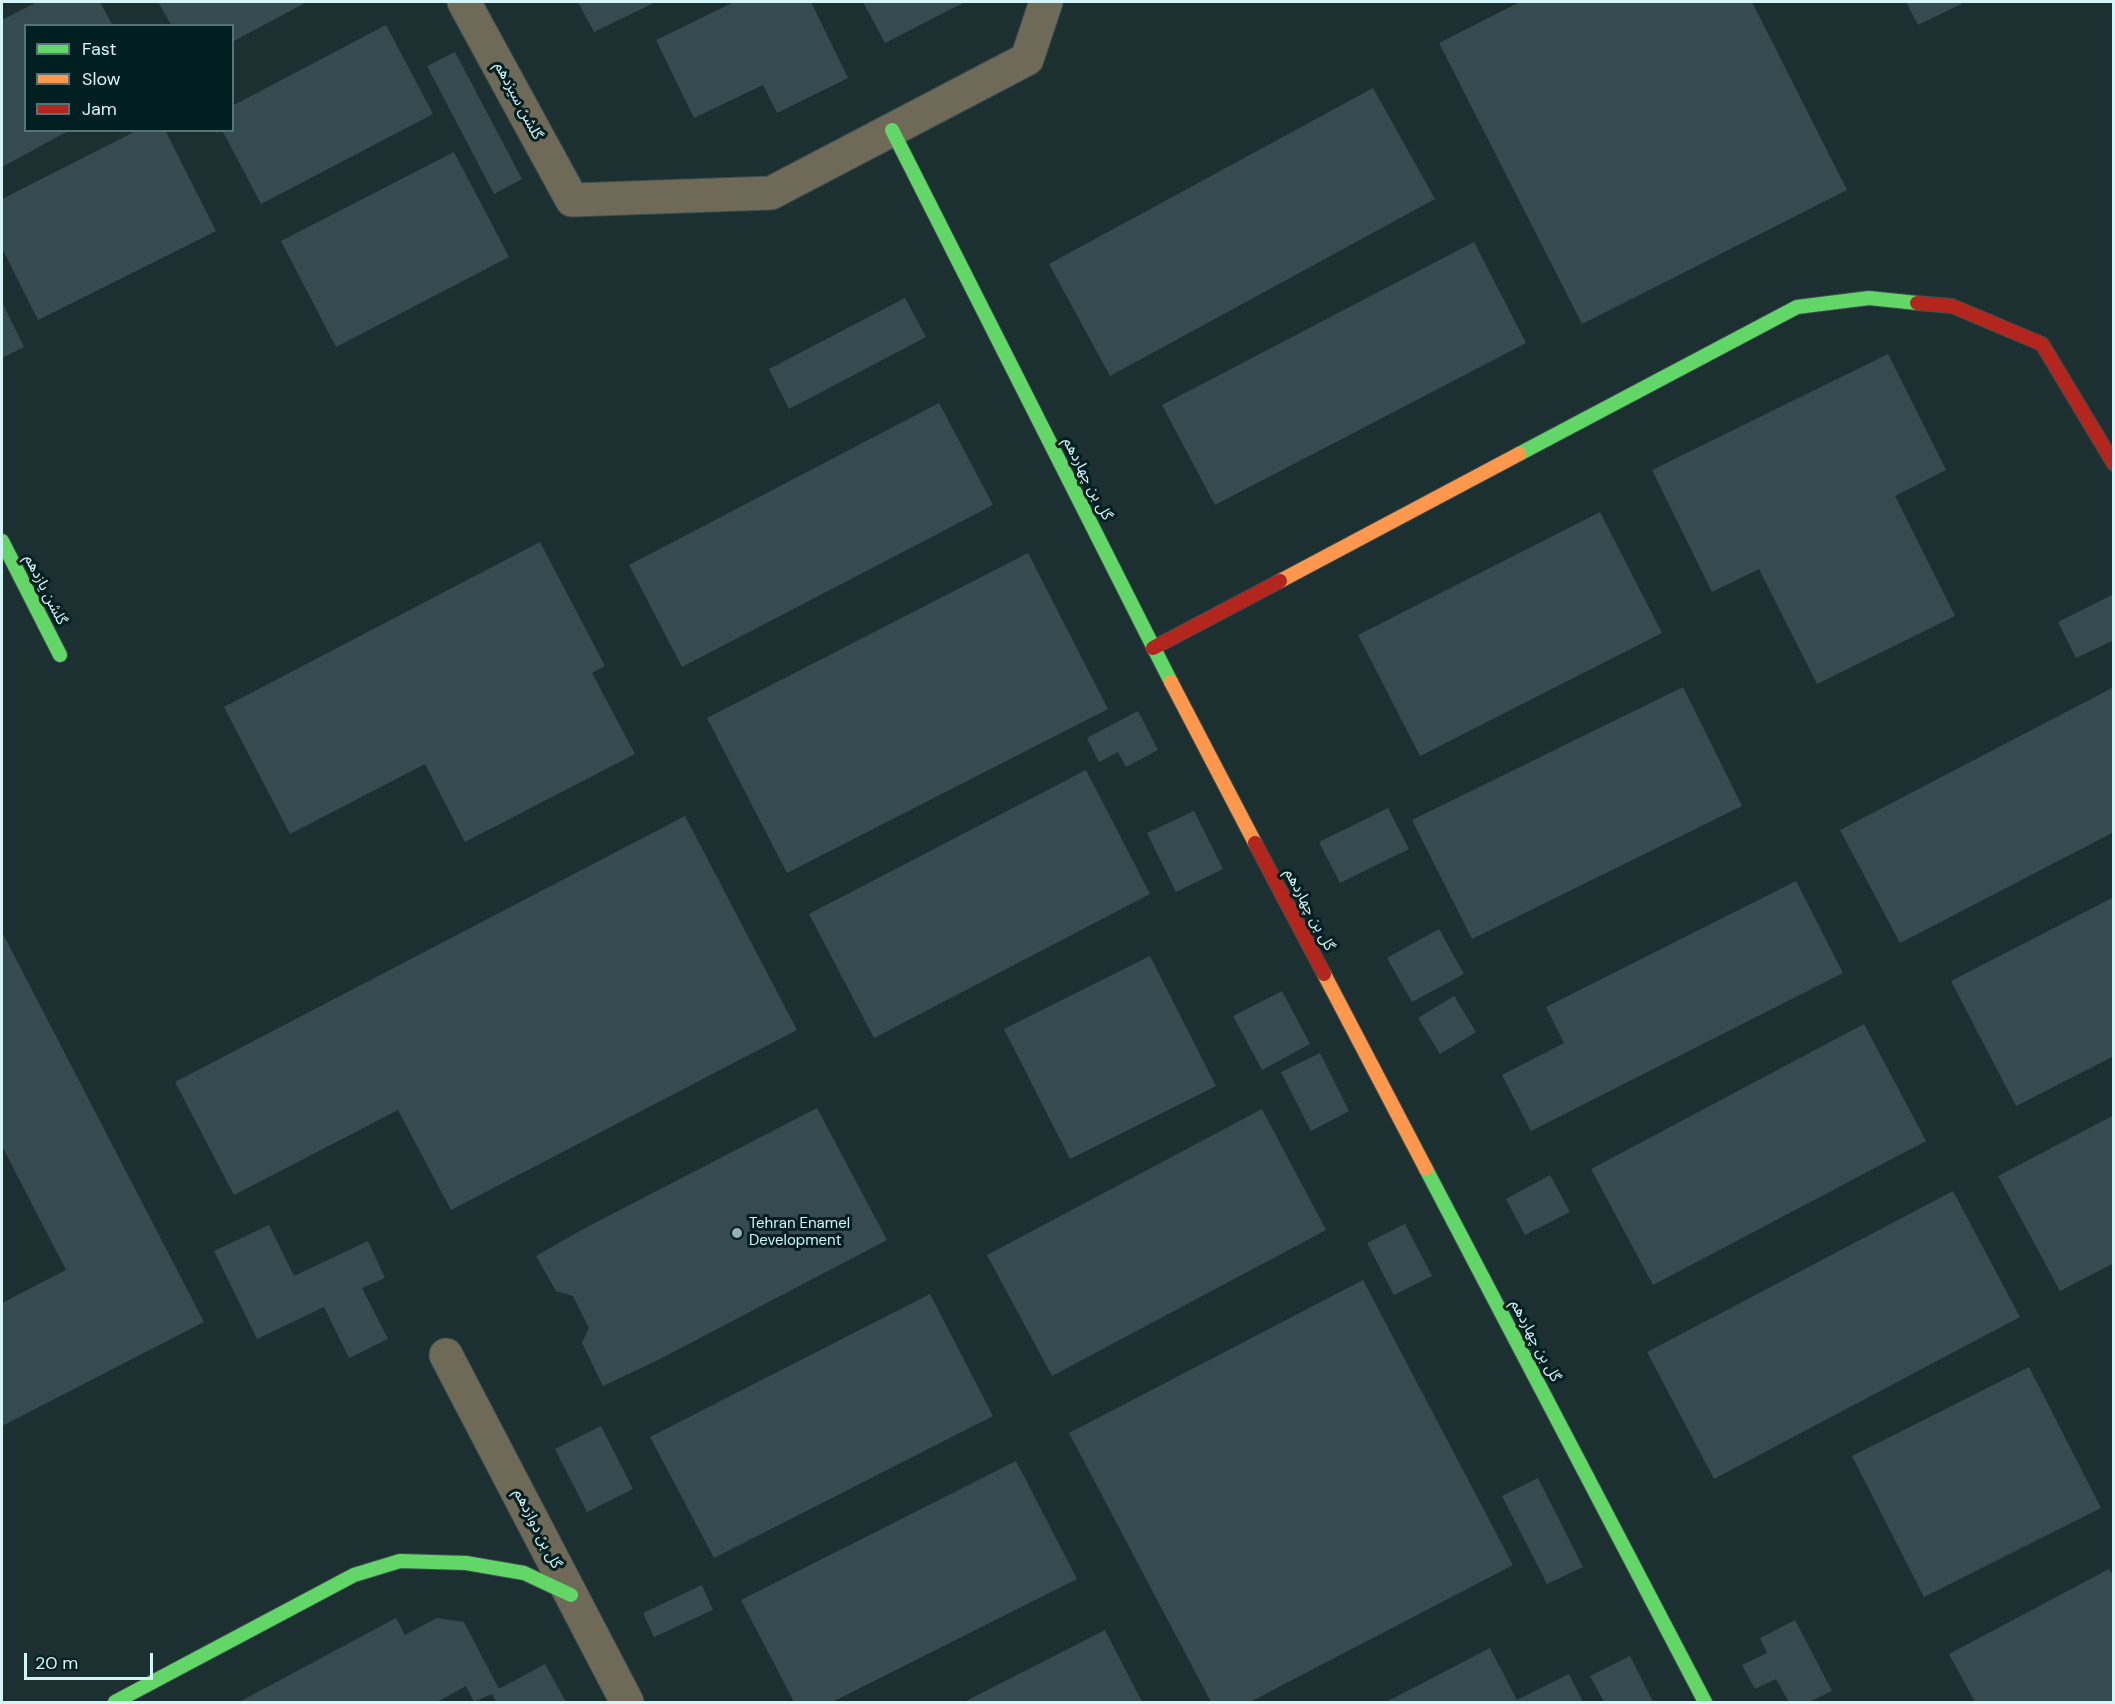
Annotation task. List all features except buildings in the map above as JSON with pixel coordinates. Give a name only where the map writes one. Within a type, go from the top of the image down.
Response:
[{"type":"street","name":"گلشن سیزدهم","points":[[464,2],[572,200],[771,193],[892,130]]},
{"type":"street","points":[[892,130],[1027,59],[1046,2]]},
{"type":"street","name":"گل بن چهاردهم","points":[[892,130],[1153,648],[1705,1702]]},
{"type":"street","points":[[1153,648],[1797,307],[1869,298],[1952,306],[2042,344],[2114,464]]},
{"type":"street","name":"گلشن یازدهم","points":[[2,541],[60,655]]},
{"type":"street","name":"گل بن دوازدهم","points":[[446,1355],[627,1702]]},
{"type":"street","points":[[115,1702],[354,1575],[400,1561],[466,1563],[524,1573],[571,1595]]},
{"type":"traffic: fast","points":[[892,130],[1171,682]]},
{"type":"traffic: fast","points":[[1519,454],[1797,307],[1869,298],[1917,303]]},
{"type":"traffic: fast","points":[[2,541],[60,655]]},
{"type":"traffic: fast","points":[[1426,1169],[1705,1702]]},
{"type":"traffic: fast","points":[[115,1702],[354,1575],[400,1561],[466,1563],[524,1573],[571,1595]]},
{"type":"traffic: slow","points":[[1280,581],[1519,454]]},
{"type":"traffic: slow","points":[[1171,682],[1255,843]]},
{"type":"traffic: slow","points":[[1324,974],[1426,1169]]},
{"type":"traffic: jam","points":[[1917,303],[1952,306],[2042,344],[2114,464]]},
{"type":"traffic: jam","points":[[1153,648],[1280,581]]},
{"type":"traffic: jam","points":[[1255,843],[1324,974]]},
{"type":"place","name":"Tehran Enamel Development","points":[[737,1233]]}]
